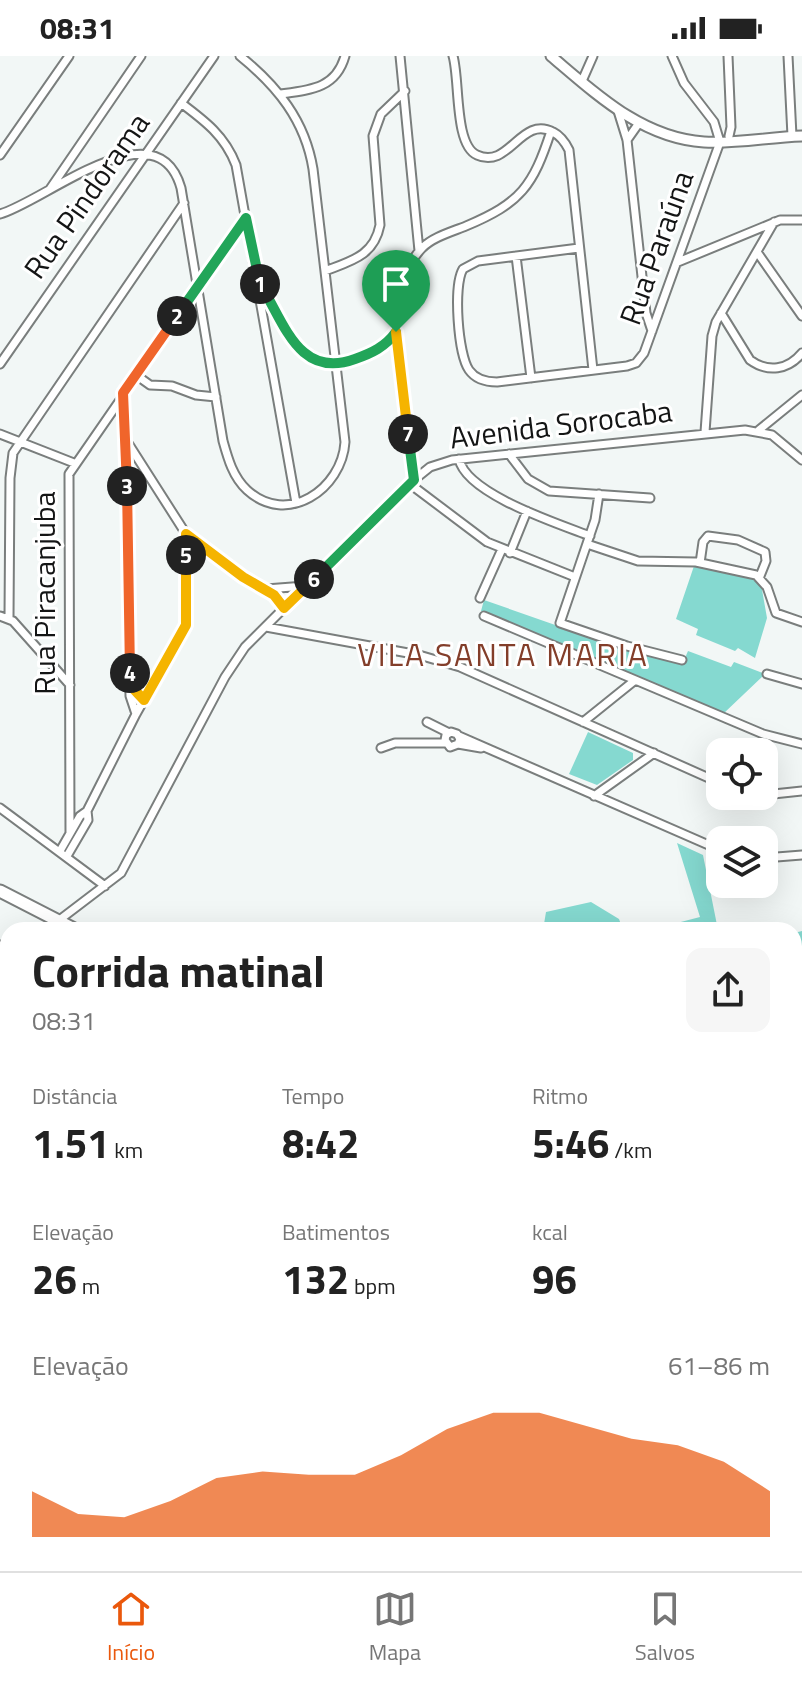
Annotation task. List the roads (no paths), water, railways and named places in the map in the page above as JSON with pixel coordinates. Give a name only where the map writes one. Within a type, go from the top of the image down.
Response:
[{"type":"highway","points":[[0,891],[47,922]]},
{"type":"main road","points":[[551,56],[618,111],[669,134],[689,140],[797,136]]},
{"type":"street","points":[[0,155],[69,56]]},
{"type":"street","points":[[49,191],[141,56]]},
{"type":"street","name":"Rua Pindorama","points":[[0,364],[214,56]]},
{"type":"street","points":[[0,214],[109,160],[146,154],[155,156],[175,173],[184,203],[223,441],[229,461],[239,480],[253,495],[264,500],[296,503],[312,497],[329,484],[342,461],[345,442],[312,162],[296,119],[281,94],[240,56]]},
{"type":"street","points":[[281,94],[308,90],[331,81],[345,56]]},
{"type":"street","points":[[400,56],[419,251]]},
{"type":"street","points":[[453,56],[459,82],[461,131],[471,152],[485,158],[498,157],[534,129],[551,131],[565,142],[572,160],[593,370]]},
{"type":"street","points":[[582,81],[593,56]]},
{"type":"street","points":[[672,56],[684,83],[723,138]]},
{"type":"street","name":"Rua Paraúna","points":[[579,248],[466,266],[459,275],[457,292],[464,353],[471,373],[484,381],[497,382],[636,363],[646,349],[723,138],[731,127],[728,56]]},
{"type":"street","points":[[788,56],[797,136]]},
{"type":"street","points":[[325,271],[364,255],[376,239],[380,225],[373,136],[381,114],[405,91]]},
{"type":"street","points":[[181,103],[220,134],[230,149],[239,180],[296,503]]},
{"type":"street","points":[[618,111],[627,140],[646,313],[652,331]]},
{"type":"street","points":[[627,140],[639,123]]},
{"type":"street","points":[[551,131],[534,177],[517,197],[496,212],[431,241],[419,251],[397,295],[396,332],[414,487],[502,549],[575,577]]},
{"type":"street","points":[[72,157],[76,168],[83,173]]},
{"type":"street","points":[[9,618],[11,464],[20,441],[184,203]]},
{"type":"street","name":"Rua Piracanjuba","points":[[70,832],[68,480],[74,463],[246,218]]},
{"type":"street","points":[[678,262],[774,222],[802,220]]},
{"type":"street","points":[[705,432],[712,336],[721,313],[774,222]]},
{"type":"street","points":[[757,252],[802,316]]},
{"type":"street","points":[[516,256],[531,378]]},
{"type":"street","points":[[257,280],[302,353],[315,361],[337,364],[375,351],[396,332]]},
{"type":"street","points":[[721,313],[756,365],[774,369],[784,367],[796,361],[802,353]]},
{"type":"street","points":[[136,375],[150,385],[172,386],[196,395],[216,397]]},
{"type":"street","points":[[123,393],[130,696],[136,714]]},
{"type":"street","points":[[802,395],[759,430],[776,437],[802,460]]},
{"type":"street","name":"Avenida Sorocaba","points":[[61,922],[121,873],[225,677],[245,647],[414,480],[435,465],[459,459],[705,432],[759,430]]},
{"type":"street","points":[[0,434],[74,463]]},
{"type":"street","points":[[126,440],[186,534],[279,599],[284,608]]},
{"type":"street","points":[[509,454],[528,479],[542,489],[650,498]]},
{"type":"street","points":[[459,459],[465,473],[488,491],[638,561],[700,563],[760,576],[776,613],[802,622]]},
{"type":"street","points":[[599,494],[588,540],[560,619],[562,624],[682,660]]},
{"type":"street","points":[[510,553],[527,511]]},
{"type":"street","points":[[64,854],[70,832],[87,811],[186,625],[186,534]]},
{"type":"street","points":[[700,563],[704,539],[717,535],[744,542],[765,552],[766,561],[760,576]]},
{"type":"street","points":[[480,598],[502,549]]},
{"type":"street","points":[[261,588],[307,585]]},
{"type":"street","points":[[0,616],[9,618],[70,685]]},
{"type":"street","points":[[484,616],[763,734],[802,744]]},
{"type":"street","points":[[266,627],[446,663],[706,777]]},
{"type":"street","points":[[767,674],[802,684]]},
{"type":"street","points":[[583,722],[634,681]]},
{"type":"street","points":[[130,685],[144,700]]},
{"type":"street","points":[[427,722],[449,733],[454,732],[458,740],[487,749],[706,844]]},
{"type":"street","points":[[449,733],[445,737],[450,747],[458,740]]},
{"type":"street","points":[[381,748],[395,743],[446,743]]},
{"type":"street","points":[[594,796],[654,753]]},
{"type":"street","points":[[611,803],[614,782]]},
{"type":"street","points":[[778,794],[802,791]]},
{"type":"street","points":[[72,802],[87,811]]},
{"type":"street","points":[[0,808],[105,886]]},
{"type":"street","points":[[64,854],[88,820],[87,811]]},
{"type":"street","points":[[778,857],[802,855]]},
{"type":"district","name":"VILA SANTA MARIA","points":[[503,655]]}]
